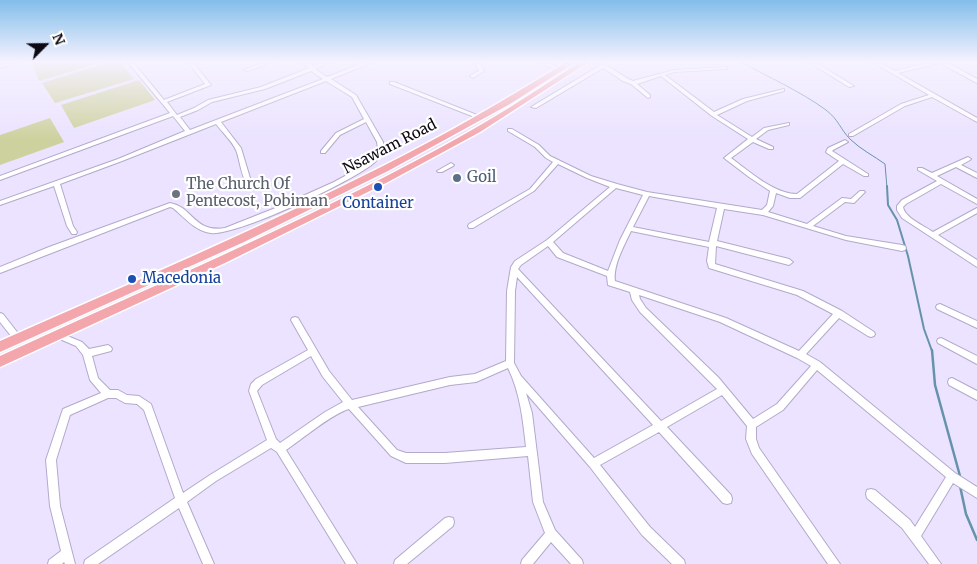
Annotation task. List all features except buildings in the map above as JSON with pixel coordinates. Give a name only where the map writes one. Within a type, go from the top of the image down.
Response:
[{"type":"highway","name":"Nsawam Road","points":[[0,347],[133,288],[358,178],[417,154],[530,87]]},
{"type":"highway","name":"Nsawam Road","points":[[0,362],[278,234],[439,152],[548,87]]},
{"type":"highway","name":"Nsawam Road","points":[[0,340],[94,300],[133,288]]},
{"type":"highway","name":"Nsawam Road","points":[[0,369],[65,338],[158,288]]},
{"type":"street","points":[[151,87],[189,132]]},
{"type":"street","points":[[163,102],[202,87]]},
{"type":"street","points":[[0,178],[215,100],[265,87]]},
{"type":"street","points":[[0,202],[120,160],[307,87]]},
{"type":"street","points":[[0,270],[52,248],[170,205],[175,206],[208,232],[216,233],[358,178],[365,166],[381,150],[380,142],[354,96],[339,87]]},
{"type":"street","points":[[401,87],[479,117]]},
{"type":"street","points":[[534,107],[566,87]]},
{"type":"street","points":[[638,87],[648,96]]},
{"type":"street","points":[[679,87],[752,140],[771,148]]},
{"type":"street","points":[[919,87],[977,120]]},
{"type":"street","points":[[715,114],[745,100],[782,90]]},
{"type":"street","points":[[851,135],[904,104],[933,95]]},
{"type":"street","points":[[323,152],[338,134],[368,119]]},
{"type":"street","points":[[217,121],[238,148],[247,178],[253,188]]},
{"type":"street","points":[[787,124],[772,126],[727,158],[774,190],[790,196],[797,196],[842,161]]},
{"type":"street","points":[[510,130],[557,161],[589,177],[615,186],[647,194],[763,213],[846,238],[902,248]]},
{"type":"street","points":[[845,142],[829,150],[842,161],[866,175]]},
{"type":"street","points":[[932,176],[968,159]]},
{"type":"street","points":[[471,226],[532,190],[557,161]]},
{"type":"street","points":[[440,171],[451,165]]},
{"type":"street","points":[[957,165],[977,176]]},
{"type":"street","points":[[920,170],[977,202]]},
{"type":"street","points":[[56,182],[70,226],[74,232]]},
{"type":"street","points":[[942,182],[904,202],[899,208],[904,216],[977,264]]},
{"type":"street","points":[[578,564],[551,534],[538,502],[526,413],[517,377],[510,363],[511,291],[514,269],[518,263],[549,242],[615,186]]},
{"type":"street","points":[[763,213],[770,206],[774,190]]},
{"type":"street","points":[[807,226],[844,200],[852,201],[862,192]]},
{"type":"street","points":[[647,194],[609,274],[611,283],[713,316],[800,355],[817,366],[954,477],[973,490]]},
{"type":"street","points":[[721,206],[711,263],[716,268],[747,276],[800,294],[839,313],[871,334]]},
{"type":"street","points":[[932,235],[977,210]]},
{"type":"street","points":[[631,229],[714,244],[789,262]]},
{"type":"street","points":[[549,242],[560,254],[609,274]]},
{"type":"street","points":[[514,269],[661,425],[727,499]]},
{"type":"street","points":[[634,292],[636,300],[643,310],[709,374],[752,425],[751,439],[755,451],[835,564]]},
{"type":"street","points":[[940,307],[977,325]]},
{"type":"street","points":[[800,355],[839,313]]},
{"type":"street","points":[[0,316],[14,334]]},
{"type":"street","points":[[295,320],[326,374],[394,453],[406,458],[445,458],[531,451]]},
{"type":"street","points":[[65,338],[79,344],[87,353],[94,380],[108,394]]},
{"type":"street","points":[[941,341],[977,360]]},
{"type":"street","points":[[87,353],[108,349]]},
{"type":"street","points":[[313,351],[254,387],[253,391],[272,442],[280,449],[352,564]]},
{"type":"street","points":[[280,449],[335,410],[450,381],[476,378],[510,363]]},
{"type":"street","points":[[752,425],[780,407],[817,366]]},
{"type":"street","points":[[517,377],[593,464],[646,531],[680,564]]},
{"type":"street","points":[[952,382],[977,396]]},
{"type":"street","points":[[593,464],[723,390]]},
{"type":"street","points":[[53,564],[68,559],[55,506],[51,460],[66,412],[108,394],[118,394],[125,399],[139,400],[148,406],[181,501],[209,564]]},
{"type":"street","points":[[89,564],[272,442]]},
{"type":"street","points":[[916,535],[954,477]]},
{"type":"street","points":[[871,494],[906,524],[936,564]]},
{"type":"street","points":[[399,564],[449,522]]},
{"type":"street","points":[[526,564],[551,534]]},
{"type":"green space","points":[[45,87],[107,87],[55,103]]},
{"type":"green space","points":[[116,87],[145,87],[155,100],[74,128],[61,105]]},
{"type":"green space","points":[[50,118],[64,142],[0,165],[0,135]]},
{"type":"waterway","points":[[790,87],[826,110],[854,143],[885,164],[887,188]]},
{"type":"waterway","points":[[887,186],[888,205],[897,220],[908,256],[924,329],[932,351]]},
{"type":"waterway","points":[[932,350],[935,385],[960,476]]},
{"type":"waterway","points":[[960,486],[966,514],[977,540]]},
{"type":"place","name":"Goil","points":[[457,178]]},
{"type":"place","name":"Container","points":[[378,187]]},
{"type":"place","name":"The Church Of Pentecost, Pobiman","points":[[176,194]]},
{"type":"place","name":"Macedonia","points":[[132,279]]}]
